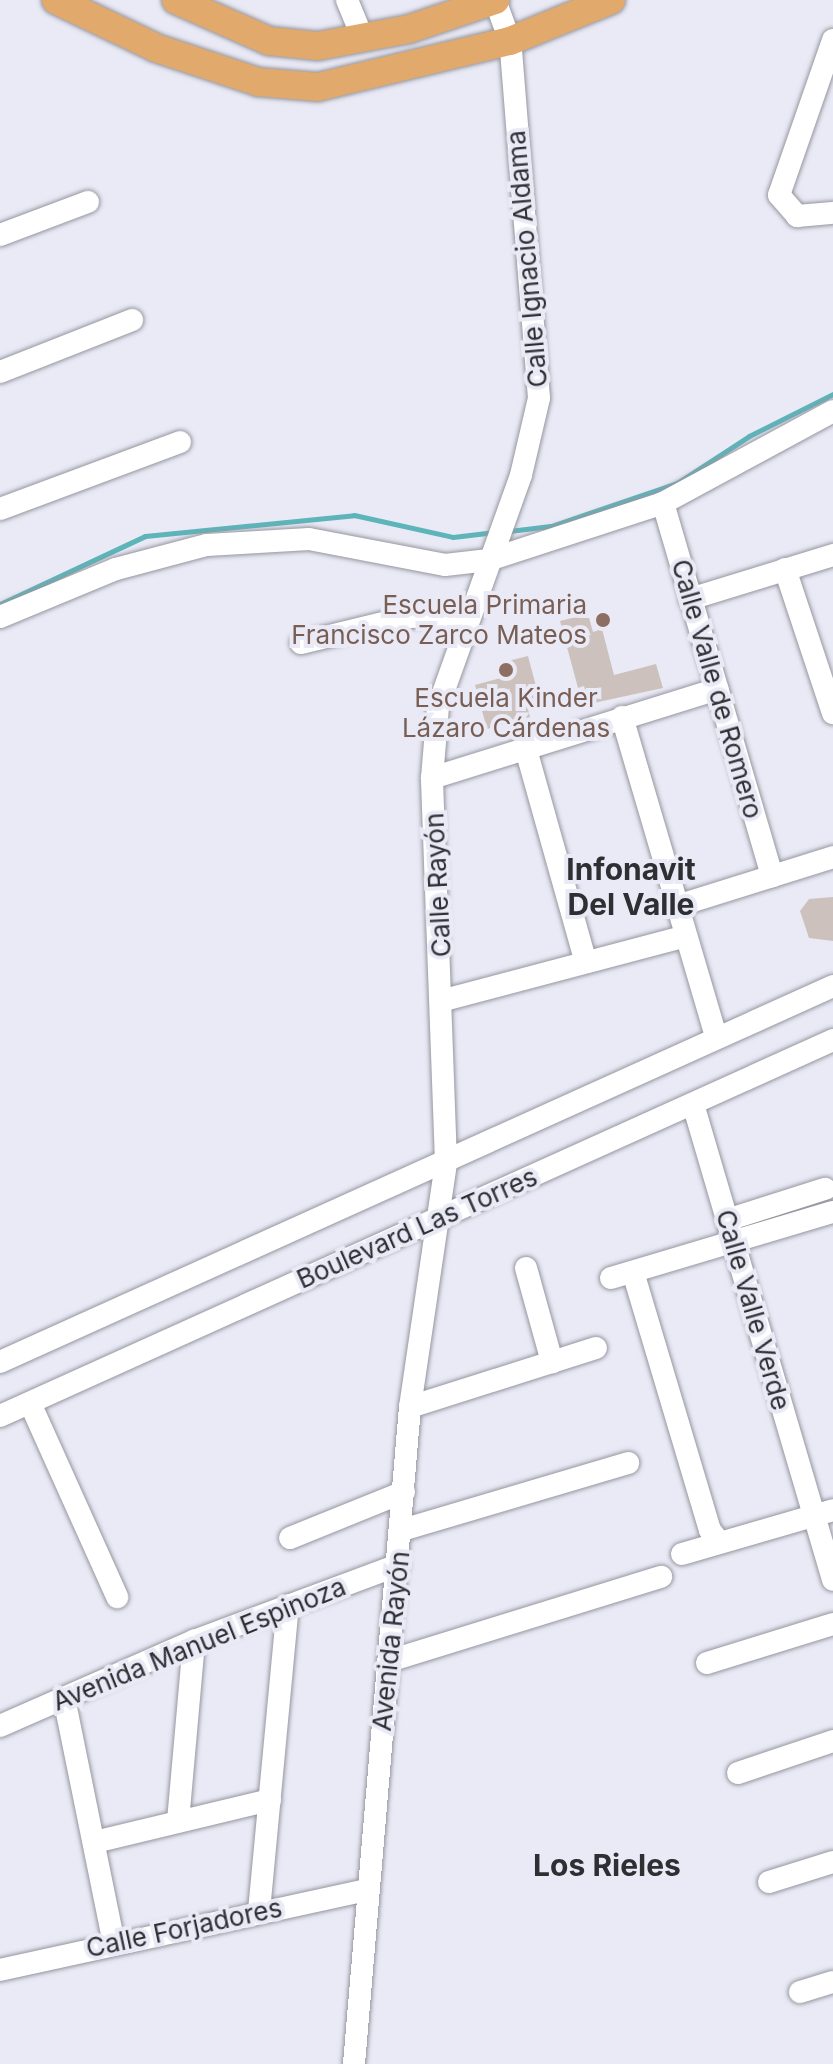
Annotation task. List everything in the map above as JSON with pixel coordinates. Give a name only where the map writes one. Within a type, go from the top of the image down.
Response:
[{"type":"main road","points":[[56,0],[156,48],[258,82],[303,86],[418,68],[510,41],[611,0]]},
{"type":"main road","points":[[176,0],[269,41],[318,46],[363,39],[495,0]]},
{"type":"street","points":[[347,0],[363,39]]},
{"type":"street","name":"Calle Ignacio Aldama","points":[[492,552],[500,521],[521,475],[539,398],[510,41],[495,0]]},
{"type":"street","points":[[833,40],[779,195],[784,208],[797,216],[833,213]]},
{"type":"street","points":[[0,235],[88,202]]},
{"type":"street","points":[[0,372],[132,320]]},
{"type":"street","points":[[0,617],[116,569],[207,545],[309,539],[445,565],[663,503],[833,411]]},
{"type":"street","points":[[0,509],[180,442]]},
{"type":"street","name":"Calle Valle de Romero","points":[[663,503],[772,876]]},
{"type":"street","name":"Calle Rayón","points":[[438,1219],[446,1162],[444,1000],[432,778],[438,707],[467,616],[492,552]]},
{"type":"street","points":[[690,599],[833,555]]},
{"type":"street","points":[[785,569],[833,713]]},
{"type":"street","points":[[301,643],[408,617],[467,616]]},
{"type":"street","points":[[432,778],[525,746],[717,689]]},
{"type":"street","points":[[622,717],[716,1037]]},
{"type":"street","points":[[525,746],[585,959]]},
{"type":"street","points":[[677,906],[833,857]]},
{"type":"street","points":[[444,1000],[585,959],[686,936]]},
{"type":"street","name":"Boulevard Las Torres","points":[[0,1362],[833,986]]},
{"type":"street","name":"Boulevard Las Torres","points":[[0,1416],[833,1040]]},
{"type":"street","name":"Calle Valle Verde","points":[[693,1104],[730,1229],[823,1513],[833,1580]]},
{"type":"street","points":[[611,1278],[633,1272],[730,1229],[826,1181],[832,1214],[730,1229]]},
{"type":"street","name":"Avenida Rayón","points":[[354,2064],[402,1530],[410,1407],[438,1219]]},
{"type":"street","points":[[526,1268],[552,1362]]},
{"type":"street","points":[[633,1272],[710,1530],[719,1542]]},
{"type":"street","points":[[410,1407],[596,1348]]},
{"type":"street","points":[[30,1403],[117,1597]]},
{"type":"street","points":[[402,1530],[628,1463]]},
{"type":"street","points":[[290,1538],[404,1492]]},
{"type":"street","points":[[682,1554],[823,1513]]},
{"type":"street","name":"Avenida Manuel Espinoza","points":[[0,1726],[194,1641],[398,1565]]},
{"type":"street","points":[[389,1661],[661,1577]]},
{"type":"street","points":[[259,1911],[288,1605]]},
{"type":"street","points":[[707,1663],[833,1624]]},
{"type":"street","points":[[178,1821],[194,1641]]},
{"type":"street","points":[[64,1698],[114,1943]]},
{"type":"street","points":[[738,1773],[833,1741]]},
{"type":"street","points":[[95,1842],[270,1800]]},
{"type":"street","points":[[769,1882],[833,1862]]},
{"type":"street","name":"Calle Forjadores","points":[[1,1963],[114,1943],[368,1890]]},
{"type":"street","points":[[800,1992],[833,1982]]},
{"type":"building","points":[[588,614],[593,632],[602,629],[614,675],[656,664],[663,688],[589,704],[584,686],[578,688],[560,621]]},
{"type":"building","points":[[528,656],[541,705],[528,709],[530,717],[487,729],[475,685],[504,677],[500,663]]},
{"type":"building","points":[[833,897],[833,941],[809,938],[800,911],[809,899]]},
{"type":"waterway","points":[[509,531],[551,526],[677,483],[749,436],[833,394]]},
{"type":"waterway","points":[[0,604],[145,536],[354,515],[453,537],[495,532]]},
{"type":"place","name":"Escuela Primaria Francisco Zarco Mateos","points":[[603,620]]},
{"type":"place","name":"Escuela Kinder Lázaro Cárdenas","points":[[506,670]]},
{"type":"district","name":"Infonavit Del Valle","points":[[631,886]]},
{"type":"district","name":"Los Rieles","points":[[607,1865]]}]
